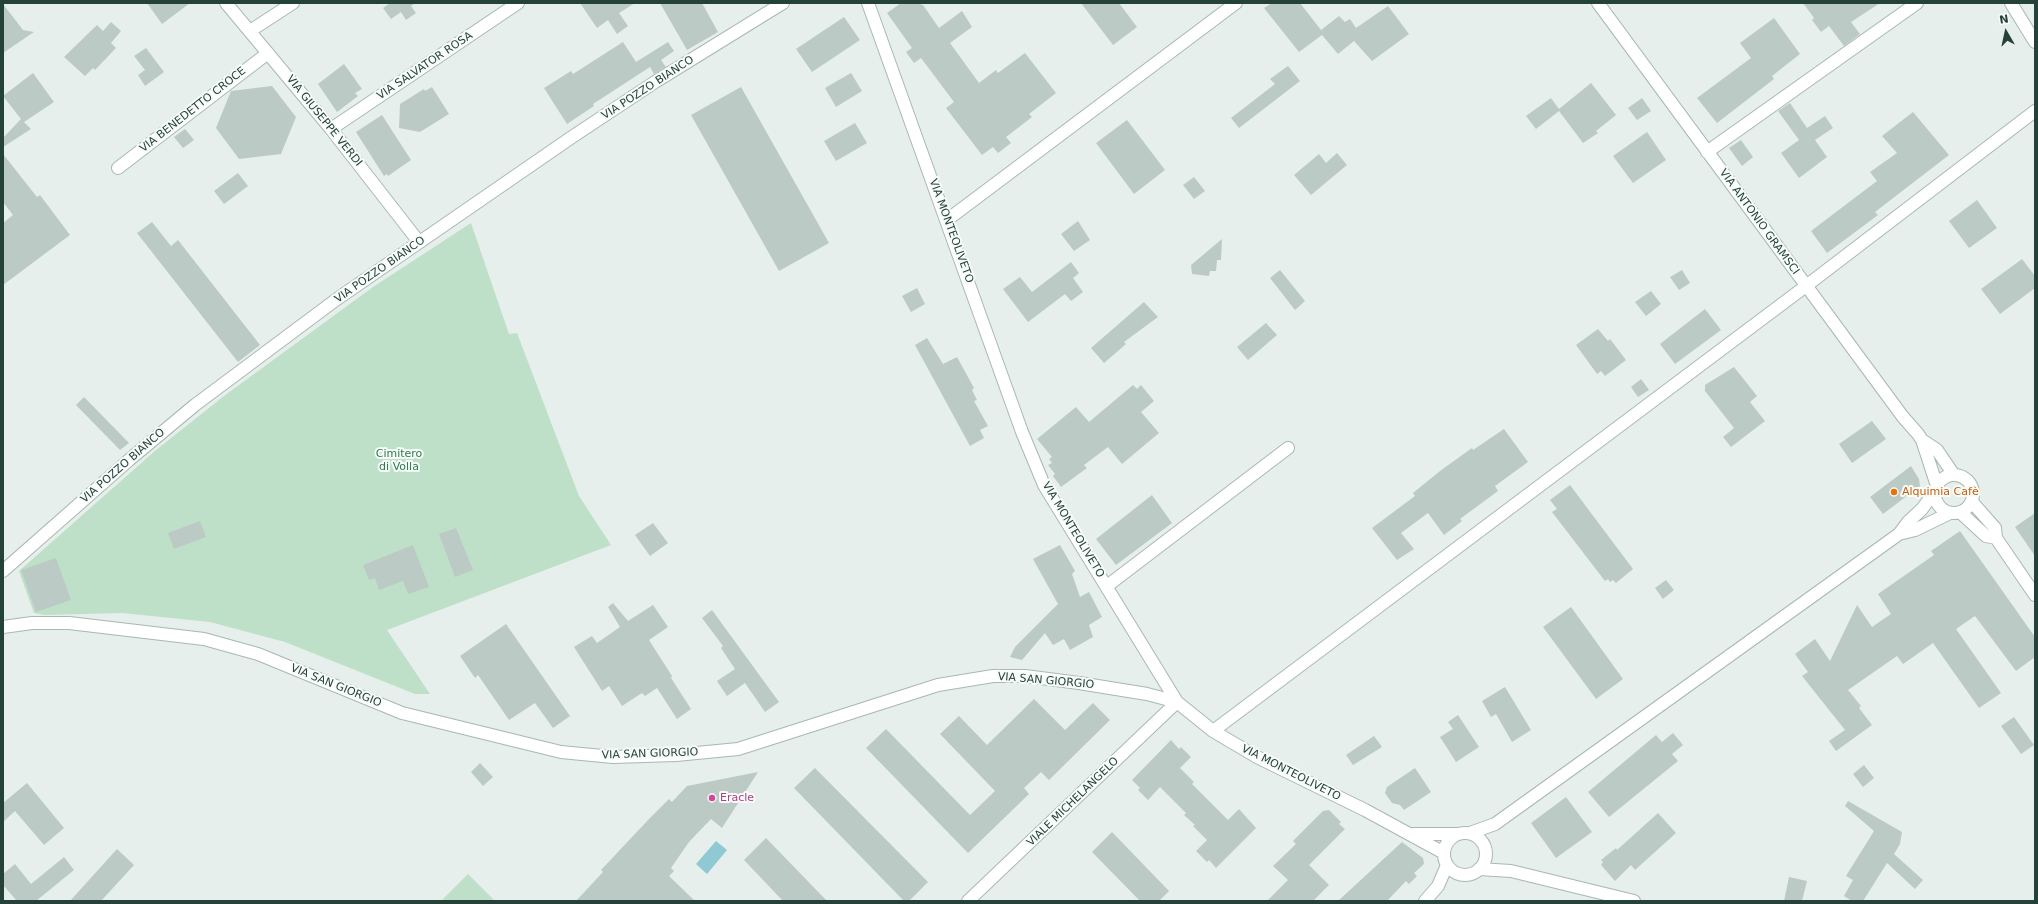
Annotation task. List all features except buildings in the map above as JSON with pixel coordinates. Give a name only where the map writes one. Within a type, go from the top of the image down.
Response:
[{"type":"street","name":"VIA GIUSEPPE VERDI","points":[[226,3],[332,129],[419,242]]},
{"type":"street","points":[[250,31],[293,3]]},
{"type":"street","name":"VIA SALVATOR ROSA","points":[[332,129],[518,3]]},
{"type":"street","name":"VIA POZZO BIANCO","points":[[3,571],[129,460],[195,405],[331,303],[655,82],[782,3]]},
{"type":"street","name":"VIA MONTEOLIVETO","points":[[868,3],[1022,432],[1044,485],[1177,702],[1213,732],[1257,757],[1411,834],[1445,859]]},
{"type":"street","points":[[947,220],[1236,3]]},
{"type":"street","name":"VIA ANTONIO GRAMSCI","points":[[1598,3],[1806,286],[1922,440],[1937,450],[1954,475]]},
{"type":"street","points":[[1707,152],[1917,3]]},
{"type":"street","points":[[2011,3],[2035,42]]},
{"type":"street","name":"VIA BENEDETTO CROCE","points":[[118,168],[268,52]]},
{"type":"street","points":[[1213,732],[1806,286],[2035,111]]},
{"type":"street","name":"VIA ANTONIO GRAMSCI","points":[[1922,440],[1936,488]]},
{"type":"street","points":[[1107,586],[1288,448]]},
{"type":"street","points":[[1438,886],[1449,840],[1495,824],[1899,534],[1908,522],[1922,509],[1941,480],[1954,475],[1963,477],[1970,483],[1973,492],[1972,502],[1995,528],[1996,538],[2035,596]]},
{"type":"street","points":[[1936,488],[1935,497],[1940,508],[1956,513],[1986,536],[1996,538]]},
{"type":"street","points":[[1899,534],[1915,530],[1956,513],[1972,502]]},
{"type":"street","name":"VIA SAN GIORGIO","points":[[3,618],[32,623]]},
{"type":"street","name":"VIA SAN GIORGIO","points":[[3,627],[32,623],[69,622],[204,639],[258,654],[402,713],[561,752],[613,756],[676,755],[738,749],[938,685],[993,676],[1025,676],[1079,683],[1140,693],[1177,702]]},
{"type":"street","name":"VIALE MICHELANGELO","points":[[968,901],[1177,702]]},
{"type":"street","points":[[1479,869],[1495,824]]},
{"type":"street","name":"VIA MONTEOLIVETO","points":[[1411,834],[1464,834]]},
{"type":"street","points":[[1464,834],[1480,840],[1485,851],[1512,871]]},
{"type":"street","points":[[1445,859],[1458,874]]},
{"type":"street","points":[[1425,901],[1438,886],[1458,874],[1470,874],[1479,869],[1512,871],[1634,901]]},
{"type":"green space","name":"Cimitero di Volla","points":[[471,223],[509,334],[517,333],[579,496],[611,545],[387,630],[430,694],[415,694],[285,642],[210,622],[122,613],[45,615],[34,613],[19,571],[156,450],[224,396],[373,287]]},
{"type":"green space","points":[[468,874],[495,901],[441,901]]},
{"type":"water","points":[[716,841],[727,850],[707,874],[696,864]]},
{"type":"place","name":"Alquimia Cafè","points":[[1894,492]]},
{"type":"place","name":"Eracle","points":[[712,798]]}]
